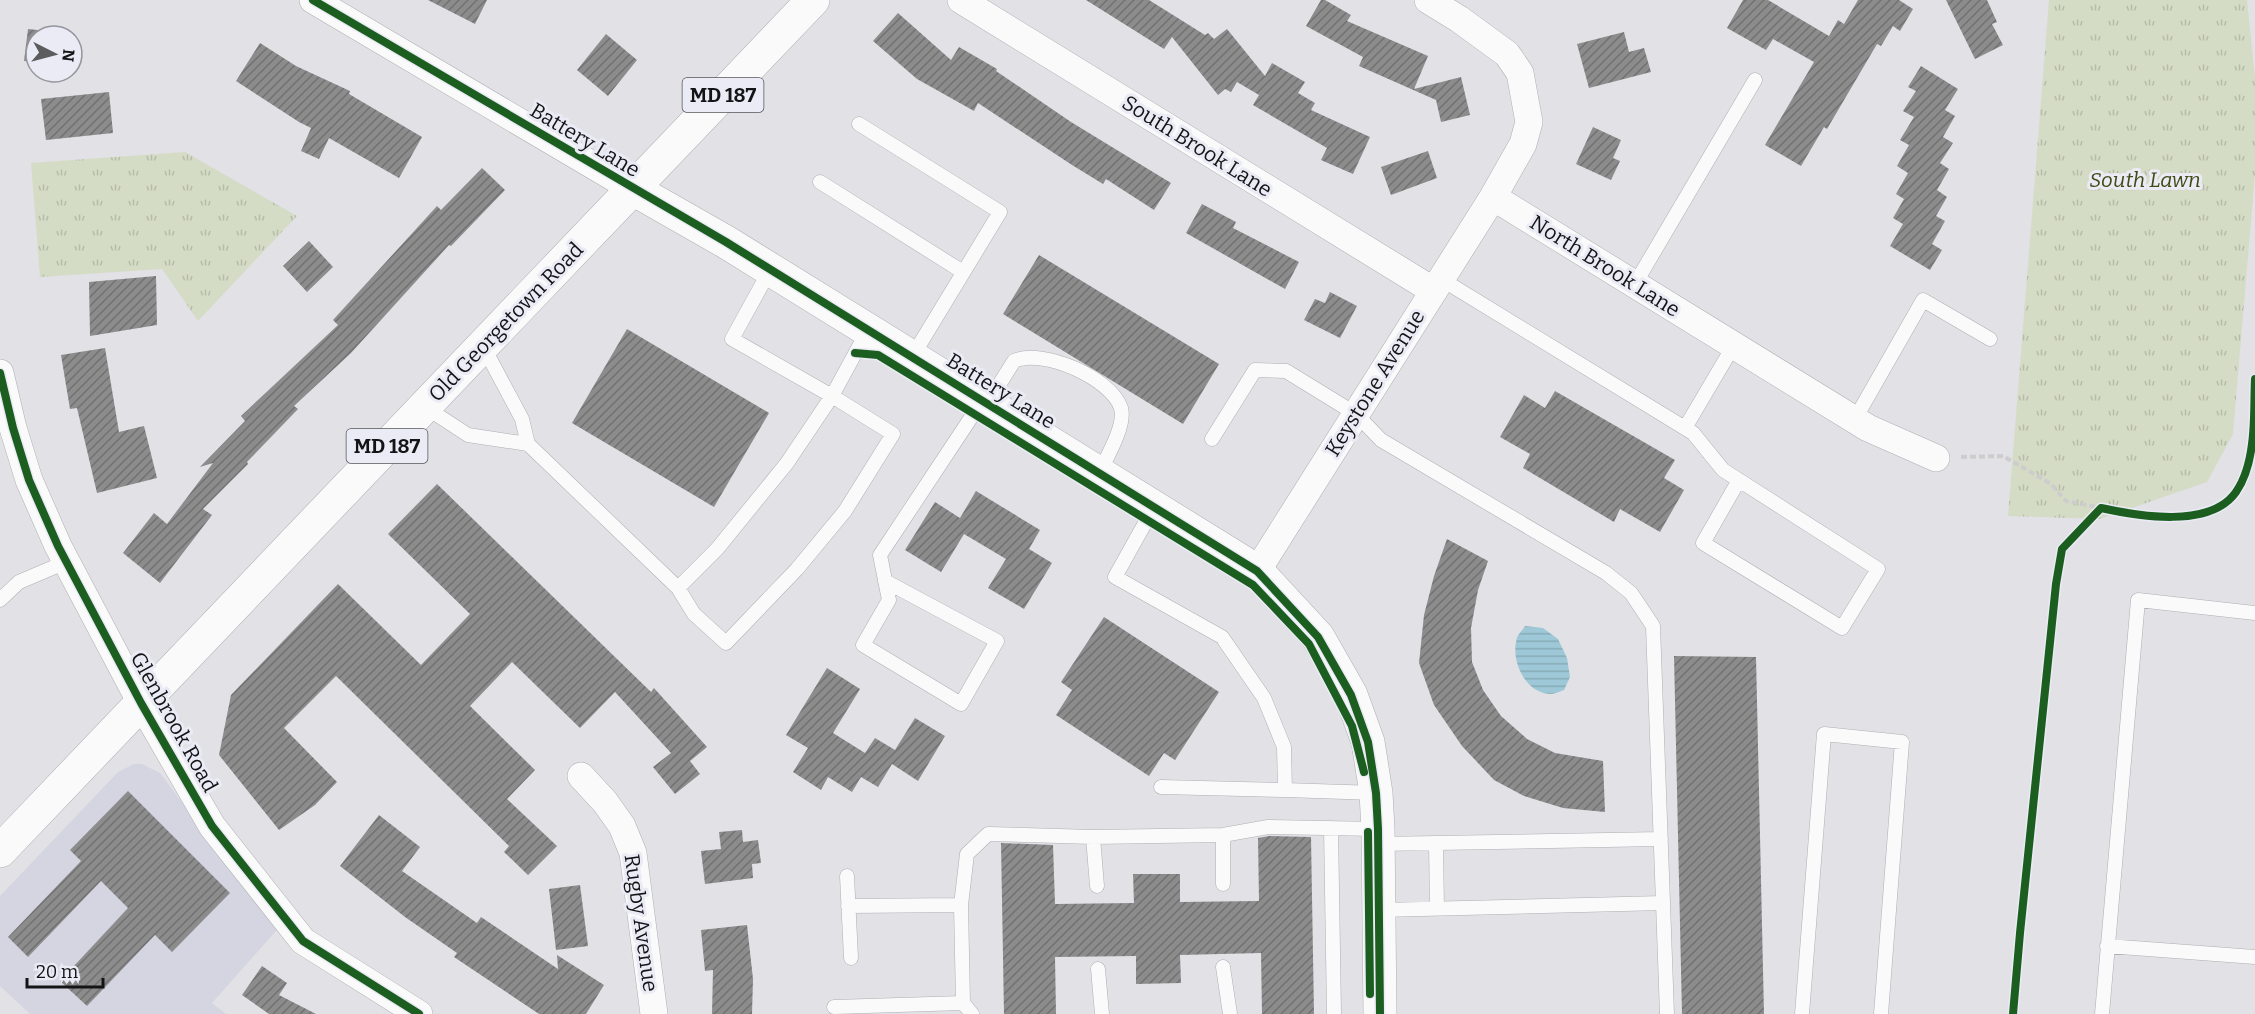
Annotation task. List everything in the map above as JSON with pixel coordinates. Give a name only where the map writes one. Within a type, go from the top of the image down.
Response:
[{"type":"street","name":"Battery Lane","points":[[313,0],[350,12],[633,189],[770,270],[1257,570],[1318,637],[1351,695],[1368,742],[1376,793],[1378,837],[1380,1014]]},
{"type":"street","name":"Old Georgetown Road","points":[[0,851],[813,0]]},
{"type":"street","name":"South Brook Lane","points":[[962,0],[1437,285]]},
{"type":"street","points":[[1428,0],[1459,19],[1507,54],[1520,73],[1529,122],[1523,144],[1494,196]]},
{"type":"street","name":"Keystone Avenue","points":[[1257,570],[1494,196]]},
{"type":"street","name":"North Brook Lane","points":[[1494,196],[1868,428],[1936,458]]},
{"type":"street","name":"Glenbrook Road","points":[[0,373],[13,428],[29,480],[66,562],[141,703],[212,826],[303,941],[419,1014]]},
{"type":"street","points":[[0,459],[29,480]]},
{"type":"street","name":"Rugby Avenue","points":[[581,776],[605,802],[622,826],[633,853],[654,1014]]},
{"type":"lane","points":[[1635,284],[1755,80]]},
{"type":"lane","points":[[859,124],[1000,212],[912,357]]},
{"type":"lane","points":[[820,182],[963,272]]},
{"type":"lane","points":[[483,346],[522,419],[528,444],[678,588],[694,614],[726,643],[797,569],[845,511],[893,434],[732,339],[770,270]]},
{"type":"lane","points":[[1437,285],[1685,428],[1693,434],[1723,470],[1739,480],[1878,569],[1842,628],[1703,543],[1739,480]]},
{"type":"lane","points":[[1855,419],[1923,300],[1990,339]]},
{"type":"lane","points":[[678,588],[717,549],[788,463],[832,396],[868,330]]},
{"type":"lane","points":[[1685,428],[1734,345]]},
{"type":"lane","points":[[885,581],[997,641],[961,704],[863,645],[889,600],[885,581],[880,555],[1014,361],[1022,358],[1048,358],[1066,364],[1095,380],[1115,398],[1121,409],[1118,433],[1099,473]]},
{"type":"lane","points":[[1212,439],[1255,369],[1286,371],[1356,414],[1381,440],[1606,573],[1631,593],[1653,626],[1667,1014]]},
{"type":"lane","points":[[425,407],[468,435],[528,444]]},
{"type":"lane","points":[[1154,507],[1115,577],[1222,637],[1264,698],[1284,747],[1285,790]]},
{"type":"lane","points":[[0,600],[19,582],[66,562]]},
{"type":"lane","points":[[2102,1014],[2138,600],[2255,613]]},
{"type":"lane","points":[[1802,1014],[1824,734],[1902,742],[1881,1014]]},
{"type":"lane","points":[[1161,787],[1376,793]]},
{"type":"lane","points":[[834,1006],[967,1008],[961,905],[967,854],[988,834],[1093,837],[1223,836],[1268,827],[1331,828],[1378,837],[1436,844],[1661,838]]},
{"type":"lane","points":[[1331,828],[1334,1014]]},
{"type":"lane","points":[[1222,884],[1223,836]]},
{"type":"lane","points":[[1093,837],[1097,886]]},
{"type":"lane","points":[[1436,844],[1437,909]]},
{"type":"lane","points":[[848,876],[851,958]]},
{"type":"lane","points":[[1380,910],[1663,903]]},
{"type":"lane","points":[[848,906],[961,905]]},
{"type":"lane","points":[[2107,946],[2255,957]]},
{"type":"lane","points":[[1223,967],[1230,1014]]},
{"type":"lane","points":[[1098,969],[1102,1014]]},
{"type":"path","points":[[1936,458],[2003,456],[2052,484],[2066,501],[2111,511]]},
{"type":"path","points":[[2093,517],[2101,508]]},
{"type":"shaded area","points":[[134,764],[142,764],[160,773],[226,861],[283,923],[212,1003],[226,1014],[30,1014],[0,986],[0,896],[118,772]]},
{"type":"green space","name":"South Lawn","points":[[2049,0],[2247,0],[2255,77],[2255,174],[2233,434],[2207,482],[2100,519],[2008,516]]},
{"type":"green space","points":[[185,152],[297,216],[198,321],[162,269],[40,277],[31,163]]},
{"type":"water","points":[[1525,626],[1543,628],[1558,639],[1567,658],[1570,677],[1564,690],[1552,694],[1541,692],[1533,688],[1522,674],[1515,647],[1518,636]]},
{"type":"building","points":[[428,0],[487,0],[475,24]]},
{"type":"building","points":[[1086,0],[1149,0],[1205,35],[1208,33],[1214,39],[1227,29],[1265,76],[1272,63],[1305,82],[1298,93],[1315,103],[1311,110],[1370,137],[1353,174],[1321,160],[1327,148],[1253,105],[1259,95],[1237,82],[1231,92],[1225,89],[1218,95],[1172,37],[1164,49]]},
{"type":"building","points":[[1321,0],[1351,15],[1347,21],[1428,56],[1414,89],[1461,77],[1470,115],[1441,122],[1436,100],[1359,66],[1363,57],[1306,26]]},
{"type":"building","points":[[1743,0],[1768,0],[1829,36],[1838,20],[1844,24],[1858,0],[1899,0],[1913,9],[1900,31],[1893,26],[1881,46],[1877,44],[1827,129],[1824,127],[1801,166],[1765,145],[1814,62],[1773,39],[1766,50],[1727,28]]},
{"type":"building","points":[[1946,0],[1987,0],[1997,22],[1992,24],[2003,45],[1975,59]]},
{"type":"building","points":[[898,13],[951,60],[959,47],[997,69],[996,71],[1071,122],[1171,183],[1154,210],[1106,179],[1103,184],[978,103],[974,111],[917,79],[873,41]]},
{"type":"building","points":[[1624,32],[1629,52],[1644,48],[1651,72],[1589,88],[1577,44]]},
{"type":"building","points":[[606,34],[637,60],[608,96],[577,70]]},
{"type":"building","points":[[260,43],[296,66],[350,91],[349,94],[422,137],[399,178],[329,138],[319,159],[301,151],[311,128],[236,81]]},
{"type":"building","points":[[1921,66],[1958,89],[1945,110],[1955,116],[1943,137],[1953,143],[1940,163],[1949,169],[1937,190],[1947,197],[1936,216],[1945,221],[1932,244],[1942,250],[1930,270],[1890,246],[1903,224],[1893,218],[1904,199],[1896,194],[1908,173],[1897,166],[1909,145],[1900,140],[1914,117],[1903,111],[1916,91],[1908,87]]},
{"type":"building","points":[[109,92],[113,133],[46,140],[41,99]]},
{"type":"building","points":[[1593,127],[1621,140],[1613,158],[1620,161],[1611,180],[1576,164]]},
{"type":"building","points":[[1428,151],[1437,178],[1391,195],[1381,167]]},
{"type":"building","points":[[482,168],[505,190],[451,246],[449,245],[351,353],[294,406],[298,409],[203,509],[212,515],[160,583],[123,553],[154,513],[167,524],[213,463],[200,467],[245,421],[241,416],[338,325],[333,320],[437,206],[441,210]]},
{"type":"building","points":[[1202,204],[1236,222],[1233,228],[1299,262],[1285,289],[1186,233]]},
{"type":"building","points":[[309,241],[333,267],[307,292],[283,266]]},
{"type":"building","points":[[1039,255],[1219,364],[1183,424],[1003,314]]},
{"type":"building","points":[[156,276],[157,325],[90,336],[89,282]]},
{"type":"building","points":[[1330,292],[1357,306],[1340,338],[1304,320],[1315,299],[1325,303]]},
{"type":"building","points":[[627,329],[769,413],[714,507],[572,423]]},
{"type":"building","points":[[105,348],[119,432],[144,426],[157,478],[97,493],[77,408],[70,409],[61,355]]},
{"type":"building","points":[[1555,391],[1675,460],[1664,478],[1684,490],[1660,532],[1620,509],[1614,522],[1523,468],[1530,454],[1500,437],[1524,395],[1545,408]]},
{"type":"building","points":[[437,484],[651,692],[654,688],[707,747],[690,761],[700,774],[675,794],[653,767],[671,753],[615,692],[580,728],[512,662],[470,706],[535,770],[507,799],[557,846],[528,875],[504,852],[509,846],[336,676],[284,728],[337,782],[315,805],[279,830],[219,755],[231,695],[338,584],[421,665],[470,614],[388,534]]},
{"type":"building","points":[[976,491],[1040,530],[1029,549],[1052,563],[1024,609],[988,588],[1006,559],[964,534],[941,572],[905,550],[935,502],[960,518]]},
{"type":"building","points":[[1447,539],[1488,561],[1478,590],[1471,628],[1472,662],[1483,690],[1501,716],[1527,739],[1555,753],[1603,761],[1605,812],[1563,808],[1524,796],[1494,780],[1462,746],[1434,705],[1419,663],[1424,615]]},
{"type":"building","points":[[1104,617],[1219,692],[1175,760],[1164,753],[1149,776],[1056,715],[1072,690],[1061,682]]},
{"type":"building","points":[[1674,656],[1756,657],[1764,1014],[1682,1014]]},
{"type":"building","points":[[827,668],[860,689],[833,733],[865,753],[875,738],[895,750],[915,718],[945,736],[918,781],[892,764],[878,787],[861,777],[852,792],[828,777],[821,790],[793,772],[808,748],[786,735]]},
{"type":"building","points":[[128,791],[230,893],[172,952],[155,935],[87,1006],[60,981],[128,908],[101,881],[28,957],[8,937],[81,861],[70,850]]},
{"type":"building","points":[[379,815],[420,847],[402,871],[477,923],[481,917],[558,969],[557,955],[604,985],[586,1014],[539,1014],[454,957],[457,953],[405,917],[340,866]]},
{"type":"building","points":[[742,830],[743,842],[758,840],[761,863],[752,864],[753,878],[705,884],[701,851],[721,849],[719,832]]},
{"type":"building","points":[[1311,837],[1314,1014],[1262,1014],[1261,953],[1180,955],[1181,983],[1136,984],[1136,956],[1055,957],[1056,1014],[1004,1014],[1001,843],[1053,845],[1055,904],[1134,903],[1133,874],[1180,874],[1180,902],[1259,901],[1258,838]]},
{"type":"building","points":[[580,885],[588,946],[556,950],[549,889]]},
{"type":"building","points":[[747,925],[753,979],[752,1014],[712,1014],[713,970],[705,971],[701,930]]},
{"type":"building","points":[[262,966],[287,983],[279,995],[316,1014],[269,1014],[242,995]]},
{"type":"cycle path","points":[[313,0],[726,242],[1257,571],[1318,637],[1351,695],[1368,742],[1376,793],[1378,829],[1380,1014]]},
{"type":"cycle path","points":[[855,353],[878,355],[1253,585],[1309,644],[1352,726],[1364,772]]},
{"type":"cycle path","points":[[0,373],[13,428],[29,480],[58,546],[141,703],[212,826],[303,941],[419,1014]]},
{"type":"cycle path","points":[[2013,1014],[2056,584],[2062,549],[2101,508],[2134,514],[2173,517],[2209,511],[2224,504],[2239,487],[2248,463],[2254,428],[2255,379]]},
{"type":"cycle path","points":[[1368,832],[1370,994]]}]
